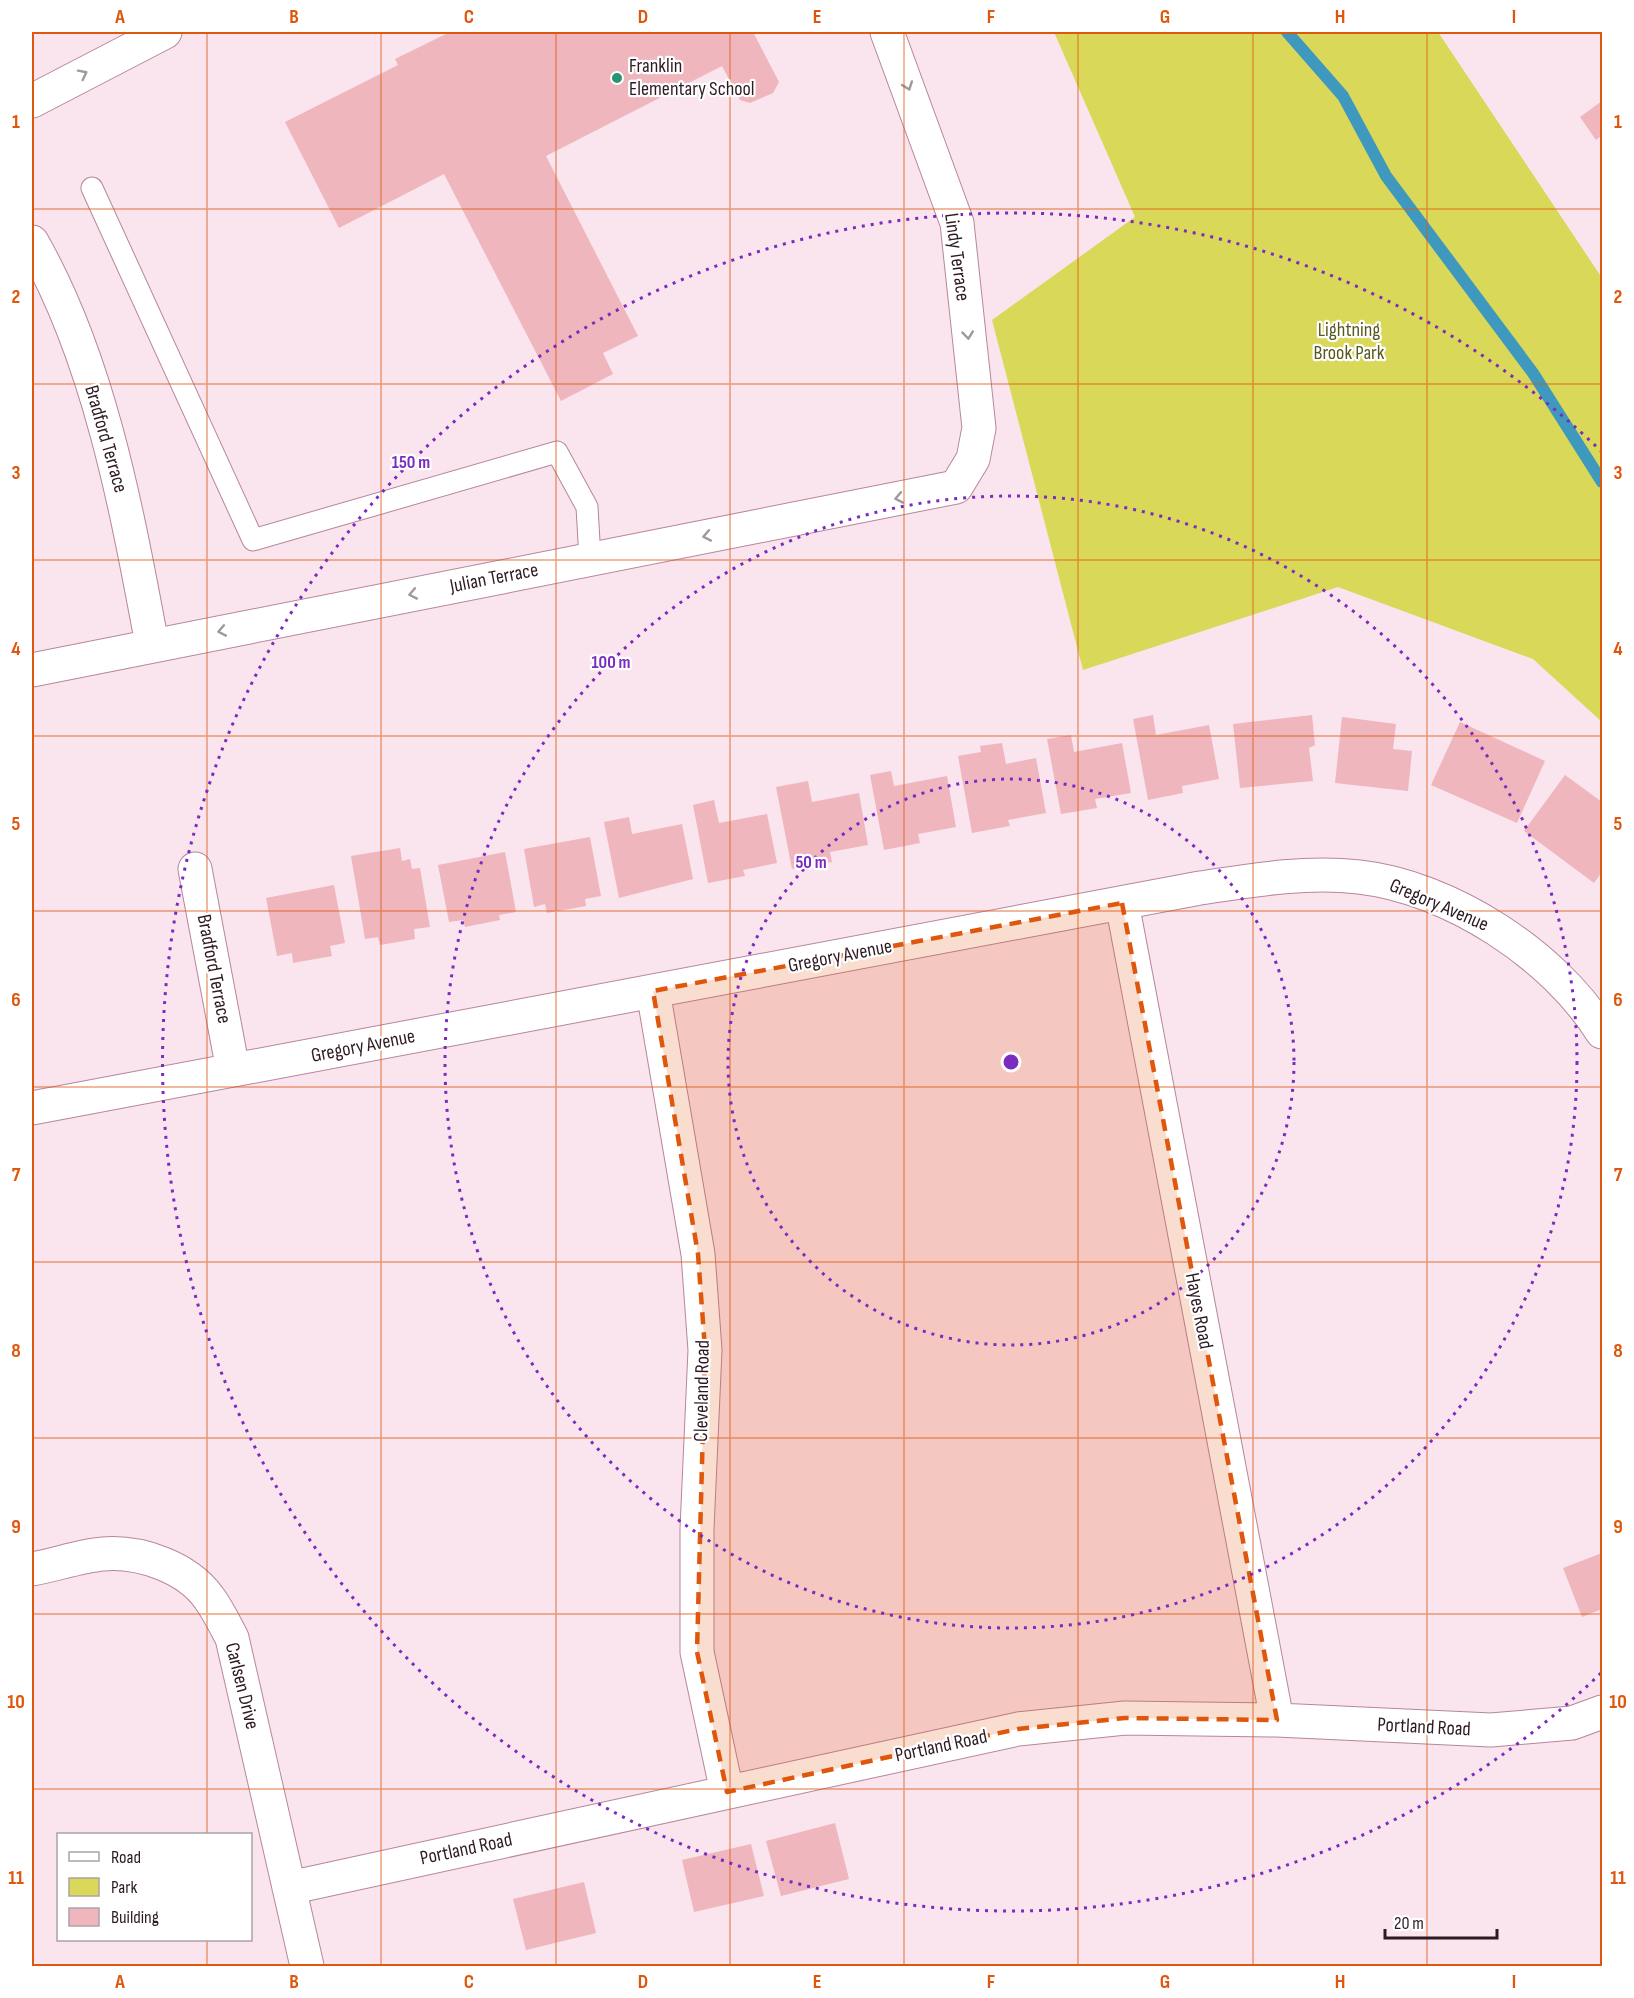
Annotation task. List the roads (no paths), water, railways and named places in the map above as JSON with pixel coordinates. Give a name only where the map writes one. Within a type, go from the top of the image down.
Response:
[{"type":"street","points":[[32,101],[165,32]]},
{"type":"street","name":"Lindy Terrace","points":[[887,32],[957,223],[979,428],[973,459],[956,487]]},
{"type":"street","name":"Bradford Terrace","points":[[32,242],[52,278],[99,404],[132,536],[152,644]]},
{"type":"street","name":"Julian Terrace","points":[[32,670],[152,644],[956,487]]},
{"type":"street","name":"Bradford Terrace","points":[[195,869],[233,1070]]},
{"type":"street","name":"Gregory Avenue","points":[[32,1108],[1200,888],[1288,876],[1352,876],[1396,884],[1461,910],[1522,946],[1575,994],[1602,1032]]},
{"type":"street","name":"Hayes Road","points":[[1122,903],[1277,1720]]},
{"type":"street","name":"Cleveland Road","points":[[653,991],[698,1254],[705,1350],[697,1529],[697,1652],[727,1792]]},
{"type":"street","name":"Carlsen Drive","points":[[32,1569],[102,1554],[129,1554],[154,1560],[178,1571],[208,1597],[232,1638],[307,1966]]},
{"type":"street","name":"Portland Road","points":[[289,1888],[1018,1729],[1125,1718],[1277,1720],[1491,1730],[1572,1723],[1602,1712]]},
{"type":"lane","points":[[92,188],[254,540],[557,452],[587,507],[590,559]]},
{"type":"waterway","points":[[1287,32],[1343,96],[1386,176],[1533,373],[1602,482]]},
{"type":"place","name":"Franklin Elementary School","points":[[617,78]]},
{"type":"park label","name":"Lightning Brook Park","points":[[1349,342]]}]
